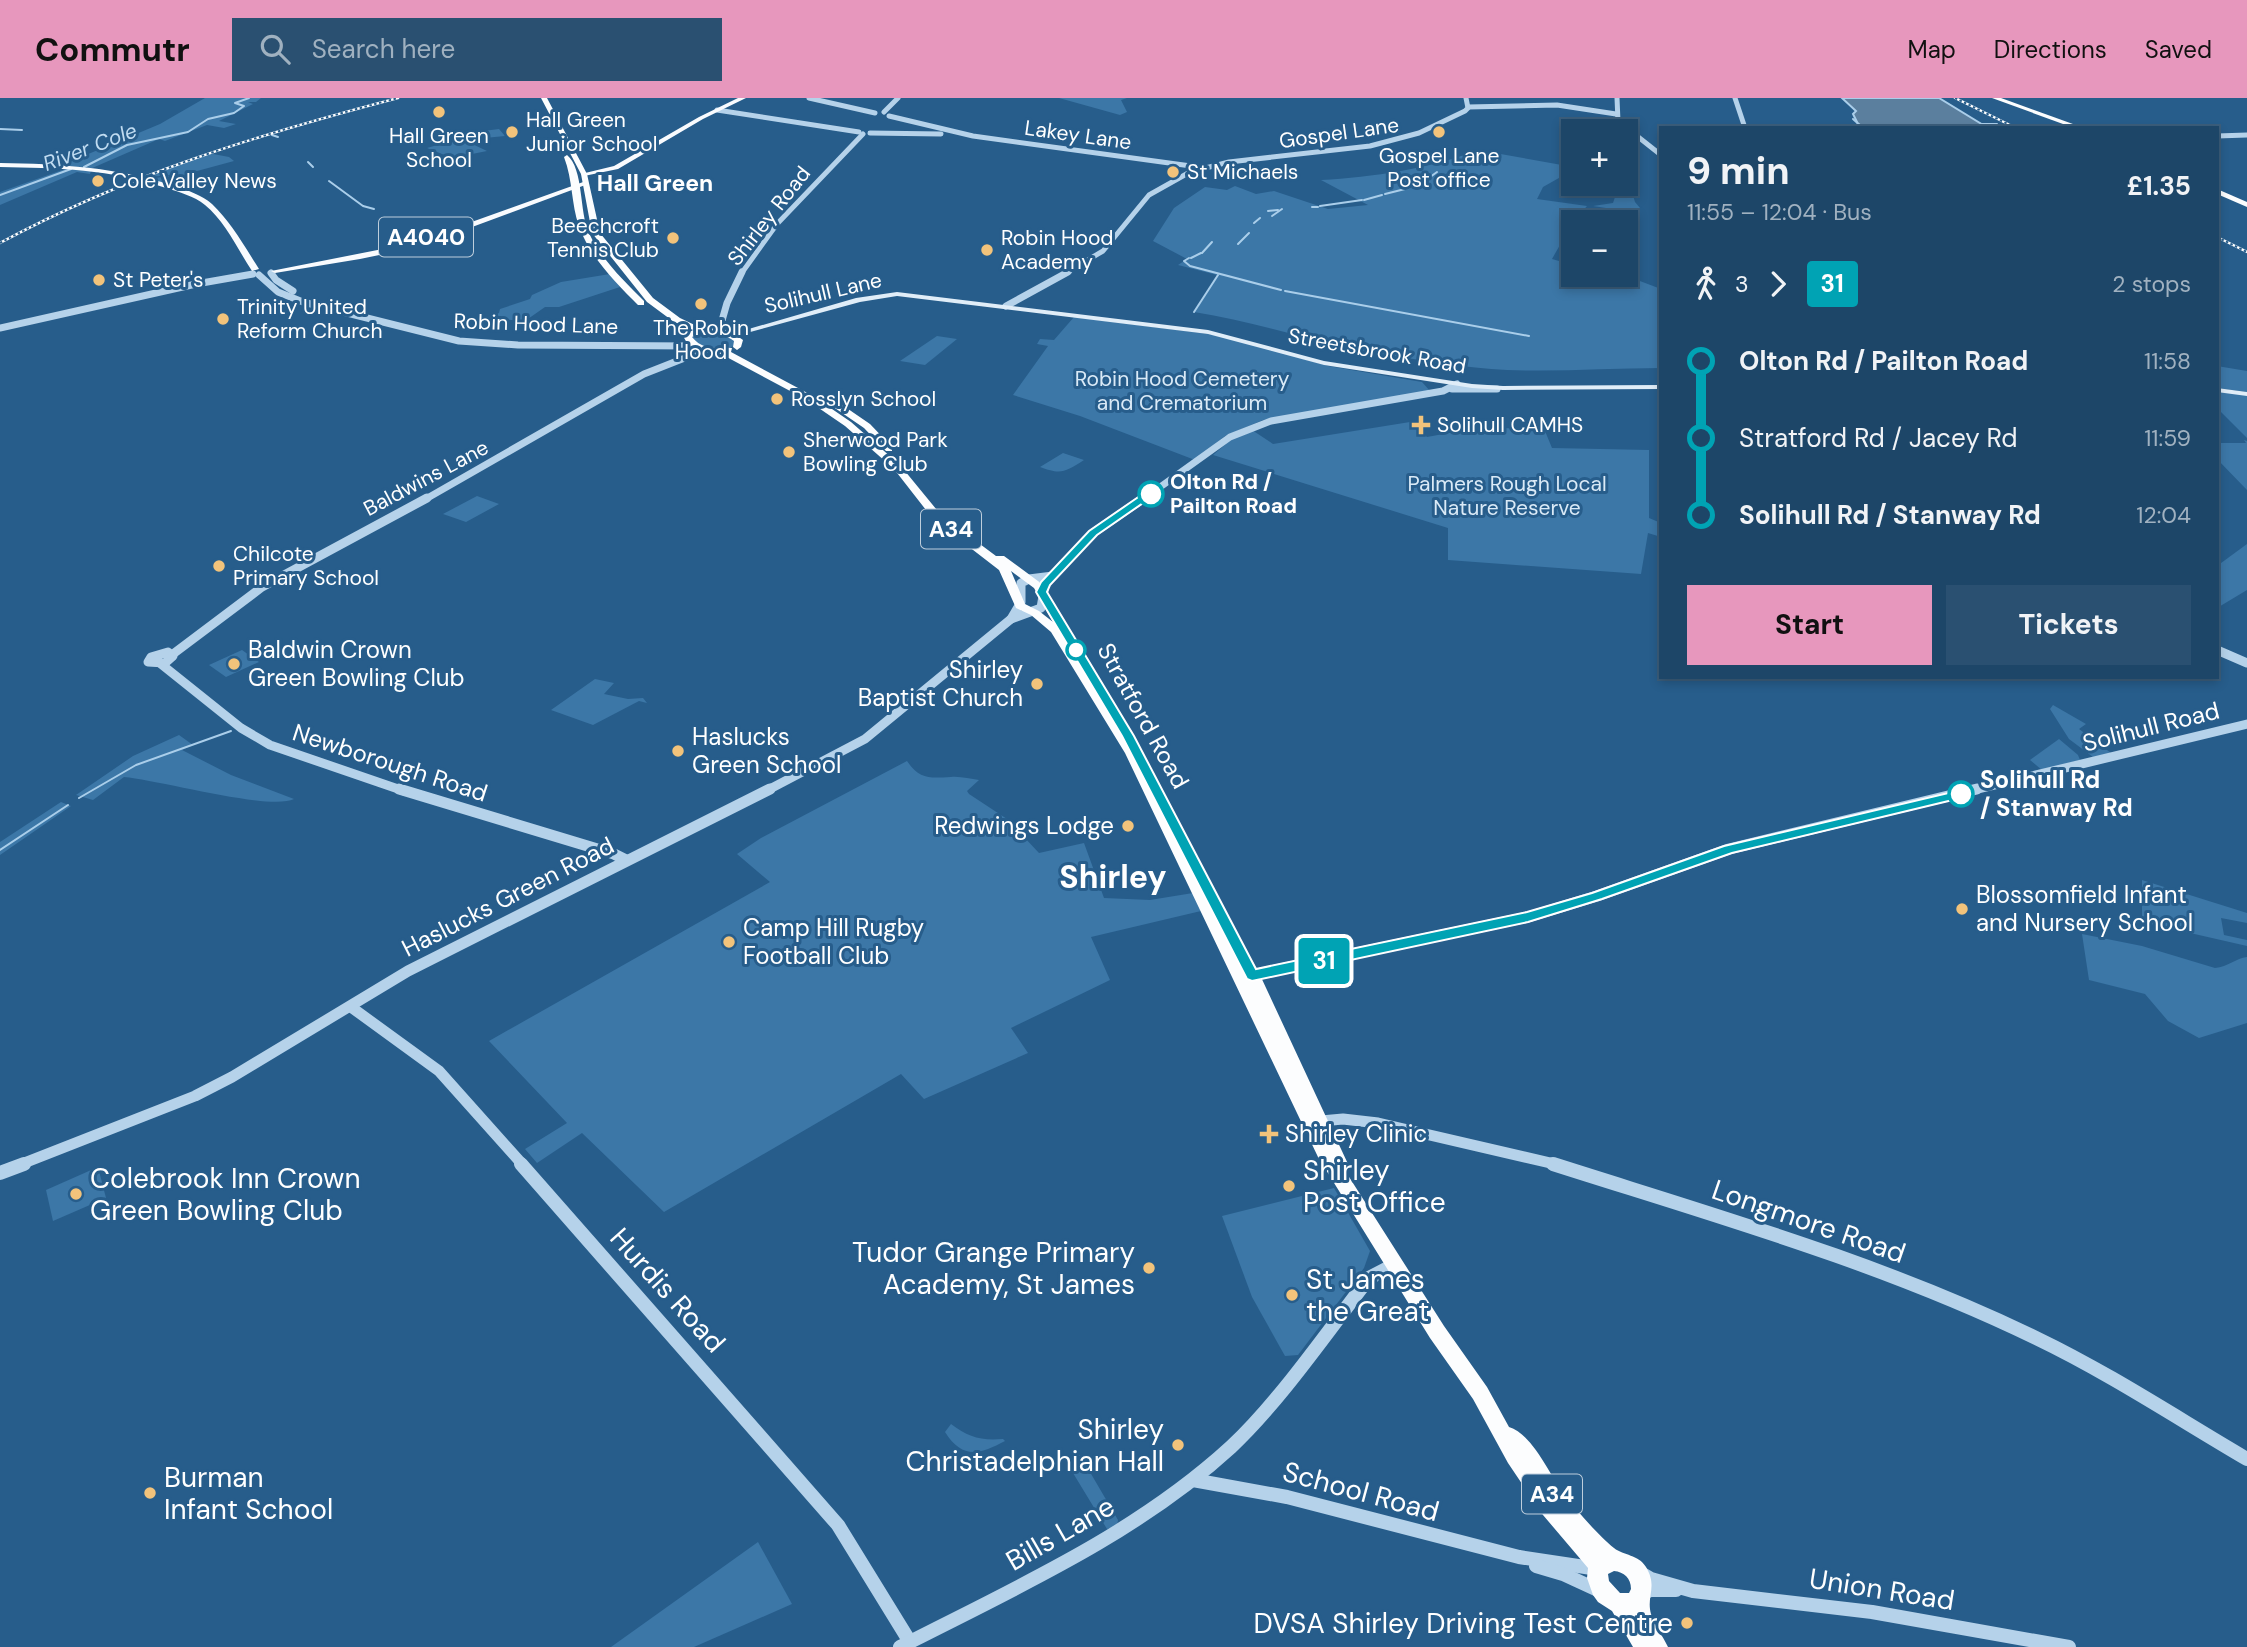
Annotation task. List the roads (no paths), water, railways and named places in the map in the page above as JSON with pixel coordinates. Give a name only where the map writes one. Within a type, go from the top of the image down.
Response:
[{"type":"highway","points":[[544,98],[567,145],[575,182],[596,233],[650,300],[677,320],[699,330],[733,335],[739,340],[737,347],[723,351],[694,346],[687,337],[640,303],[586,234],[585,208]]},
{"type":"highway","points":[[1995,98],[2075,126]]},
{"type":"highway","points":[[2219,192],[2247,205]]},
{"type":"highway","points":[[607,263],[618,261]]},
{"type":"highway","points":[[687,337],[699,330]]},
{"type":"highway","name":"Stratford Road","points":[[737,347],[799,381],[867,426],[937,517],[1004,568],[1020,606],[1055,625]]},
{"type":"highway","name":"Stratford Road","points":[[723,351],[788,385],[838,416],[883,449],[942,515],[1029,579],[1042,592],[1055,625],[1128,736],[1172,831],[1321,1121],[1348,1187]]},
{"type":"highway","points":[[788,385],[799,381]]},
{"type":"highway","points":[[838,416],[849,413]]},
{"type":"highway","points":[[854,429],[867,426]]},
{"type":"highway","name":"Stratford Road","points":[[1245,976],[1324,1152],[1550,1508],[1568,1531],[1603,1565]]},
{"type":"highway","name":"Stratford Road","points":[[1499,1425],[1523,1450],[1603,1565]]},
{"type":"highway","points":[[1626,1597],[1642,1583],[1636,1571],[1622,1561],[1603,1565],[1597,1580],[1626,1597],[1657,1647]]},
{"type":"highway","points":[[1626,1597],[1645,1647]]},
{"type":"main road","name":"A4040","points":[[272,271],[393,249],[619,167],[731,98]]},
{"type":"main road","name":"A4040","points":[[575,182],[671,129],[743,98]]},
{"type":"main road","points":[[671,129],[681,130]]},
{"type":"main road","points":[[610,165],[619,167]]},
{"type":"main road","name":"Robin Hood Lane","points":[[0,167],[85,169],[99,172],[96,175],[101,176],[112,174],[137,177],[189,193],[207,202],[219,215],[254,272]]},
{"type":"main road","points":[[254,272],[272,271]]},
{"type":"main road","name":"Solihull Lane","points":[[733,335],[887,294],[1006,306]]},
{"type":"main road","name":"Streetsbrook Road","points":[[1006,306],[1216,333],[1330,364],[1454,387],[1659,387]]},
{"type":"main road","points":[[2219,390],[2247,394]]},
{"type":"street","points":[[809,98],[955,134]]},
{"type":"street","points":[[881,116],[898,98]]},
{"type":"street","points":[[1466,98],[1468,107],[1554,105],[1616,114]]},
{"type":"street","points":[[1617,98],[1616,114],[1623,126],[1659,153]]},
{"type":"street","points":[[1735,98],[1744,126]]},
{"type":"street","name":"Gospel Lane","points":[[1194,168],[1355,149],[1411,138],[1430,131],[1468,107]]},
{"type":"street","name":"Lakey Lane","points":[[713,109],[865,132],[955,134],[1194,168]]},
{"type":"street","name":"Shirley Road","points":[[719,331],[729,295],[758,251],[796,200],[872,125]]},
{"type":"street","points":[[2219,135],[2247,135]]},
{"type":"street","points":[[1006,306],[1096,257],[1108,247],[1150,194],[1194,168]]},
{"type":"street","name":"Robin Hood Lane","points":[[272,271],[285,287],[350,313]]},
{"type":"street","points":[[0,326],[195,282],[254,272]]},
{"type":"street","name":"Robin Hood Lane","points":[[254,272],[264,282],[288,296],[459,341],[694,346]]},
{"type":"street","name":"Robin Hood Lane","points":[[545,342],[678,340],[687,337]]},
{"type":"street","name":"Baldwins Lane","points":[[162,664],[153,665],[148,662],[159,654],[173,654],[262,587],[487,466],[644,374],[705,350]]},
{"type":"street","points":[[1034,613],[1042,607],[1045,584],[1104,523],[1167,484],[1239,433],[1272,421],[1454,387]]},
{"type":"street","points":[[1029,579],[1053,576]]},
{"type":"street","name":"Haslucks Green Road","points":[[0,1173],[195,1096],[268,1058],[408,971],[722,814],[870,736],[1011,619],[1020,606],[1020,584],[1029,579]]},
{"type":"street","name":"Haslucks Green Road","points":[[1011,619],[1034,613]]},
{"type":"street","points":[[2219,651],[2247,663]]},
{"type":"street","name":"Newborough Road","points":[[162,664],[247,732],[270,744],[431,800],[614,854],[626,860]]},
{"type":"street","name":"Solihull Road","points":[[1245,976],[1528,917],[1597,896],[1729,849],[2247,724]]},
{"type":"street","name":"Hurdis Road","points":[[351,1007],[439,1071],[760,1433],[838,1525],[905,1644]]},
{"type":"street","name":"Longmore Road","points":[[1321,1121],[1360,1120],[1542,1160],[1868,1266],[2035,1337],[2092,1367],[2247,1459]]},
{"type":"street","name":"Bills Lane","points":[[905,1644],[1091,1550],[1193,1479],[1233,1445],[1262,1414],[1369,1278],[1394,1265]]},
{"type":"street","name":"School Road","points":[[1193,1479],[1211,1486],[1285,1496],[1477,1550],[1560,1565],[1603,1565]]},
{"type":"street","points":[[1560,1565],[1573,1553],[1574,1546],[1568,1531]]},
{"type":"street","name":"School Road","points":[[1514,1557],[1626,1597]]},
{"type":"street","name":"Union Road","points":[[1636,1571],[1651,1579],[1686,1589]]},
{"type":"street","name":"Union Road","points":[[1626,1597],[1650,1590],[1686,1589],[1872,1612],[2069,1647]]},
{"type":"waterway","name":"River Cole","points":[[84,167],[127,145],[188,132],[208,119],[234,113],[244,106],[235,103],[249,98]]},
{"type":"waterway","points":[[1853,119],[1861,126]]},
{"type":"waterway","points":[[1982,124],[1997,124]]},
{"type":"waterway","points":[[0,129],[22,130]]},
{"type":"waterway","points":[[272,135],[278,137]]},
{"type":"waterway","points":[[308,162],[313,167]]},
{"type":"waterway","name":"River Cole","points":[[0,195],[71,169]]},
{"type":"waterway","points":[[1426,180],[1437,172]]},
{"type":"waterway","points":[[329,181],[363,206],[374,209]]},
{"type":"waterway","points":[[1412,187],[1424,181]]},
{"type":"waterway","points":[[1385,194],[1409,188]]},
{"type":"waterway","points":[[1364,200],[1382,195]]},
{"type":"waterway","points":[[1320,206],[1362,200]]},
{"type":"waterway","points":[[1312,207],[1318,207]]},
{"type":"waterway","points":[[1272,216],[1282,209]]},
{"type":"waterway","points":[[1268,211],[1278,210]]},
{"type":"waterway","points":[[1254,223],[1260,218]]},
{"type":"waterway","points":[[1238,244],[1249,233]]},
{"type":"waterway","points":[[1202,253],[1212,242]]},
{"type":"waterway","points":[[1191,258],[1201,253]]},
{"type":"waterway","points":[[1189,258],[1184,261],[1190,266],[1281,290]]},
{"type":"waterway","points":[[1194,312],[1218,275]]},
{"type":"waterway","points":[[1285,291],[1529,336]]},
{"type":"waterway","points":[[79,798],[136,765],[231,731]]},
{"type":"waterway","points":[[0,850],[68,805]]},
{"type":"railway","points":[[0,243],[96,197],[195,158],[295,126],[398,98]]},
{"type":"railway","points":[[1955,98],[2012,126]]},
{"type":"railway","points":[[2219,238],[2247,252]]},
{"type":"place","name":"Hall Green School","points":[[439,112]]},
{"type":"place","name":"Hall Green Junior School","points":[[512,132]]},
{"type":"place","name":"Gospel Lane Post office","points":[[1439,132]]},
{"type":"place","name":"St Michaels","points":[[1173,172]]},
{"type":"place","name":"Cole Valley News","points":[[98,181]]},
{"type":"place","name":"Beechcroft Tennis Club","points":[[673,238]]},
{"type":"place","name":"Robin Hood Academy","points":[[987,250]]},
{"type":"place","name":"St Peter's","points":[[99,280]]},
{"type":"place","name":"The Robin Hood","points":[[701,304]]},
{"type":"place","name":"Trinity United Reform Church","points":[[223,319]]},
{"type":"place","name":"Rosslyn School","points":[[777,399]]},
{"type":"place","name":"Solihull CAMHS","points":[[1421,425]]},
{"type":"place","name":"Sherwood Park Bowling Club","points":[[789,452]]},
{"type":"place","name":"Olton Rd / Pailton Road","points":[[1151,494]]},
{"type":"place","name":"Chilcote Primary School","points":[[219,566]]},
{"type":"place","name":"Baldwin Crown Green Bowling Club","points":[[234,664]]},
{"type":"place","name":"Shirley Baptist Church","points":[[1037,684]]},
{"type":"place","name":"Haslucks Green School","points":[[678,751]]},
{"type":"place","name":"Solihull Rd / Stanway Rd","points":[[1961,794]]},
{"type":"place","name":"Redwings Lodge","points":[[1128,826]]},
{"type":"place","name":"Blossomfield Infant and Nursery School","points":[[1962,909]]},
{"type":"place","name":"Camp Hill Rugby Football Club","points":[[729,942]]},
{"type":"place","name":"Shirley Clinic","points":[[1269,1134]]},
{"type":"place","name":"Shirley Post Office","points":[[1289,1186]]},
{"type":"place","name":"Colebrook Inn Crown Green Bowling Club","points":[[76,1194]]},
{"type":"place","name":"Tudor Grange Primary Academy, St James","points":[[1149,1268]]},
{"type":"place","name":"St James the Great","points":[[1292,1295]]},
{"type":"place","name":"Shirley Christadelphian Hall","points":[[1178,1445]]},
{"type":"place","name":"Burman Infant School","points":[[150,1493]]},
{"type":"place","name":"DVSA Shirley Driving Test Centre","points":[[1687,1623]]},
{"type":"district","name":"Hall Green","points":[[655,183]]},
{"type":"district","name":"Shirley","points":[[1113,877]]},
{"type":"park label","name":"Robin Hood Cemetery and Crematorium","points":[[1182,391]]},
{"type":"park label","name":"Palmers Rough Local Nature Reserve","points":[[1507,496]]}]
